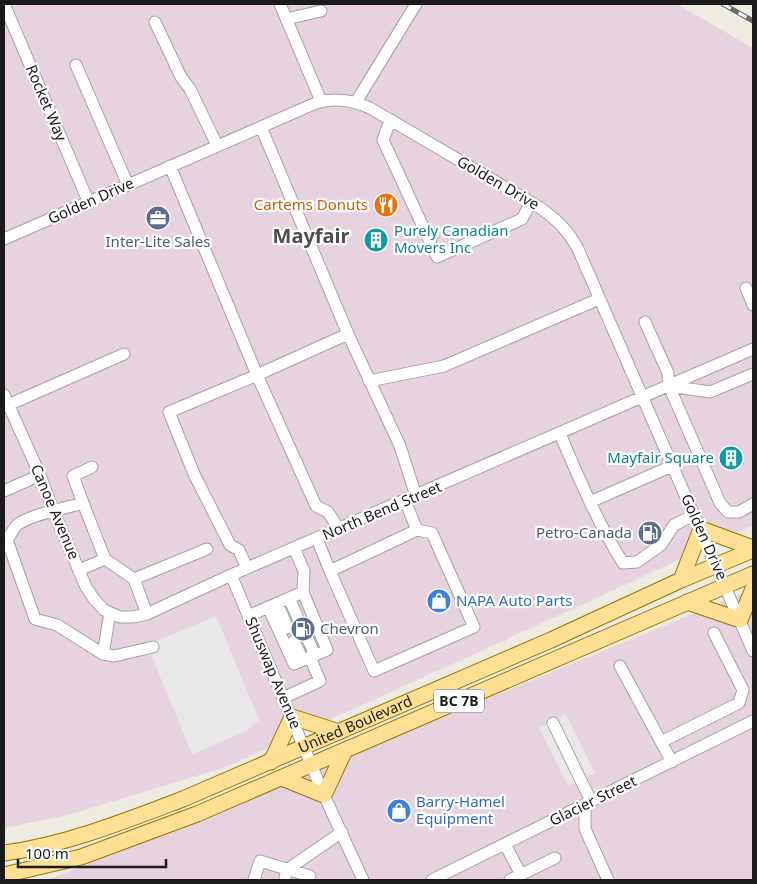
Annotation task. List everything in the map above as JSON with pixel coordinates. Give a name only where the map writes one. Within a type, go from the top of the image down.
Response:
[{"type":"main road","points":[[681,580],[701,529],[753,549]]},
{"type":"main road","name":"United Boulevard","points":[[4,853],[74,837],[123,822],[183,800],[551,640],[753,549]]},
{"type":"main road","name":"United Boulevard","points":[[4,875],[64,862],[110,848],[197,814],[753,574]]},
{"type":"main road","points":[[687,602],[740,620],[753,588]]},
{"type":"main road","points":[[271,762],[292,717],[339,732]]},
{"type":"main road","points":[[282,778],[324,795],[345,750]]},
{"type":"street","name":"Rocket Way","points":[[4,4],[89,203]]},
{"type":"street","points":[[280,4],[321,101]]},
{"type":"street","points":[[356,102],[416,4]]},
{"type":"street","points":[[286,19],[321,11]]},
{"type":"street","points":[[155,22],[181,78],[190,89],[217,145]]},
{"type":"street","points":[[76,66],[128,185]]},
{"type":"street","name":"Golden Drive","points":[[4,239],[321,101],[342,100],[356,102],[370,108],[531,202],[552,216],[568,232],[578,249],[753,651]]},
{"type":"street","points":[[390,120],[383,140],[437,257],[522,219],[531,202]]},
{"type":"street","points":[[261,127],[348,334],[400,446],[416,496]]},
{"type":"street","points":[[170,166],[257,375],[316,506],[328,512],[339,529]]},
{"type":"street","points":[[746,288],[753,305]]},
{"type":"street","points":[[369,381],[444,366],[600,299]]},
{"type":"street","points":[[646,322],[668,373],[669,386],[720,503],[728,512],[739,512],[753,504]]},
{"type":"street","points":[[247,568],[239,550],[230,545],[194,474],[169,412],[348,334]]},
{"type":"street","name":"North Bend Street","points":[[115,615],[133,617],[147,614],[247,568],[753,349]]},
{"type":"street","points":[[6,400],[124,354]]},
{"type":"street","points":[[669,386],[710,392],[753,374]]},
{"type":"street","name":"Canoe Avenue","points":[[6,400],[40,475],[79,570],[99,606],[115,615]]},
{"type":"street","points":[[560,434],[590,502],[609,540],[623,562],[637,562],[661,545],[674,525],[694,515]]},
{"type":"street","points":[[590,502],[672,466]]},
{"type":"street","points":[[92,468],[73,476],[83,503],[105,558],[134,579],[147,614]]},
{"type":"street","points":[[4,492],[40,475]]},
{"type":"street","points":[[405,501],[418,530]]},
{"type":"street","points":[[83,503],[53,510],[17,525],[7,540],[35,619],[57,625],[103,654],[114,656],[153,647]]},
{"type":"street","points":[[317,539],[330,570],[374,671],[474,627],[432,533],[418,530],[330,570]]},
{"type":"street","points":[[134,579],[207,548]]},
{"type":"street","points":[[272,605],[294,664],[328,650],[303,592],[304,571],[294,548]]},
{"type":"street","points":[[79,570],[105,558]]},
{"type":"street","name":"Shuswap Avenue","points":[[231,575],[324,795],[364,880]]},
{"type":"street","points":[[248,616],[303,592]]},
{"type":"street","points":[[289,598],[300,623]]},
{"type":"street","points":[[272,605],[288,628]]},
{"type":"street","points":[[103,654],[115,615]]},
{"type":"street","points":[[661,742],[739,703],[743,690],[714,633]]},
{"type":"street","points":[[306,635],[309,658]]},
{"type":"street","points":[[283,698],[320,681],[309,658],[294,641]]},
{"type":"street","points":[[620,666],[672,762]]},
{"type":"street","name":"Glacier Street","points":[[432,880],[753,722]]},
{"type":"street","points":[[553,724],[588,803],[585,829],[608,880]]},
{"type":"street","points":[[286,873],[342,832]]},
{"type":"street","points":[[506,844],[521,875]]},
{"type":"street","points":[[510,880],[555,858]]},
{"type":"street","points":[[254,880],[260,861],[286,873],[310,876],[309,880]]},
{"type":"shaded area","points":[[4,4],[677,4],[753,48],[753,525],[226,767],[68,815],[4,828]]},
{"type":"shaded area","points":[[753,589],[753,880],[48,880],[233,804]]},
{"type":"shaded area","points":[[216,616],[260,722],[252,725],[247,731],[192,754],[147,645]]},
{"type":"shaded area","points":[[566,714],[595,773],[568,786],[539,728]]},
{"type":"railway","points":[[723,4],[753,21]]},
{"type":"place","name":"Cartems Donuts","points":[[386,205]]},
{"type":"place","name":"Inter-Lite Sales","points":[[158,218]]},
{"type":"place","name":"Purely Canadian Movers Inc","points":[[376,240]]},
{"type":"place","name":"Mayfair Square","points":[[731,458]]},
{"type":"place","name":"Petro-Canada","points":[[650,533]]},
{"type":"place","name":"NAPA Auto Parts","points":[[439,601]]},
{"type":"place","name":"Chevron","points":[[303,629]]},
{"type":"place","name":"Barry-Hamel Equipment","points":[[399,811]]},
{"type":"district","name":"Mayfair","points":[[311,236]]}]
